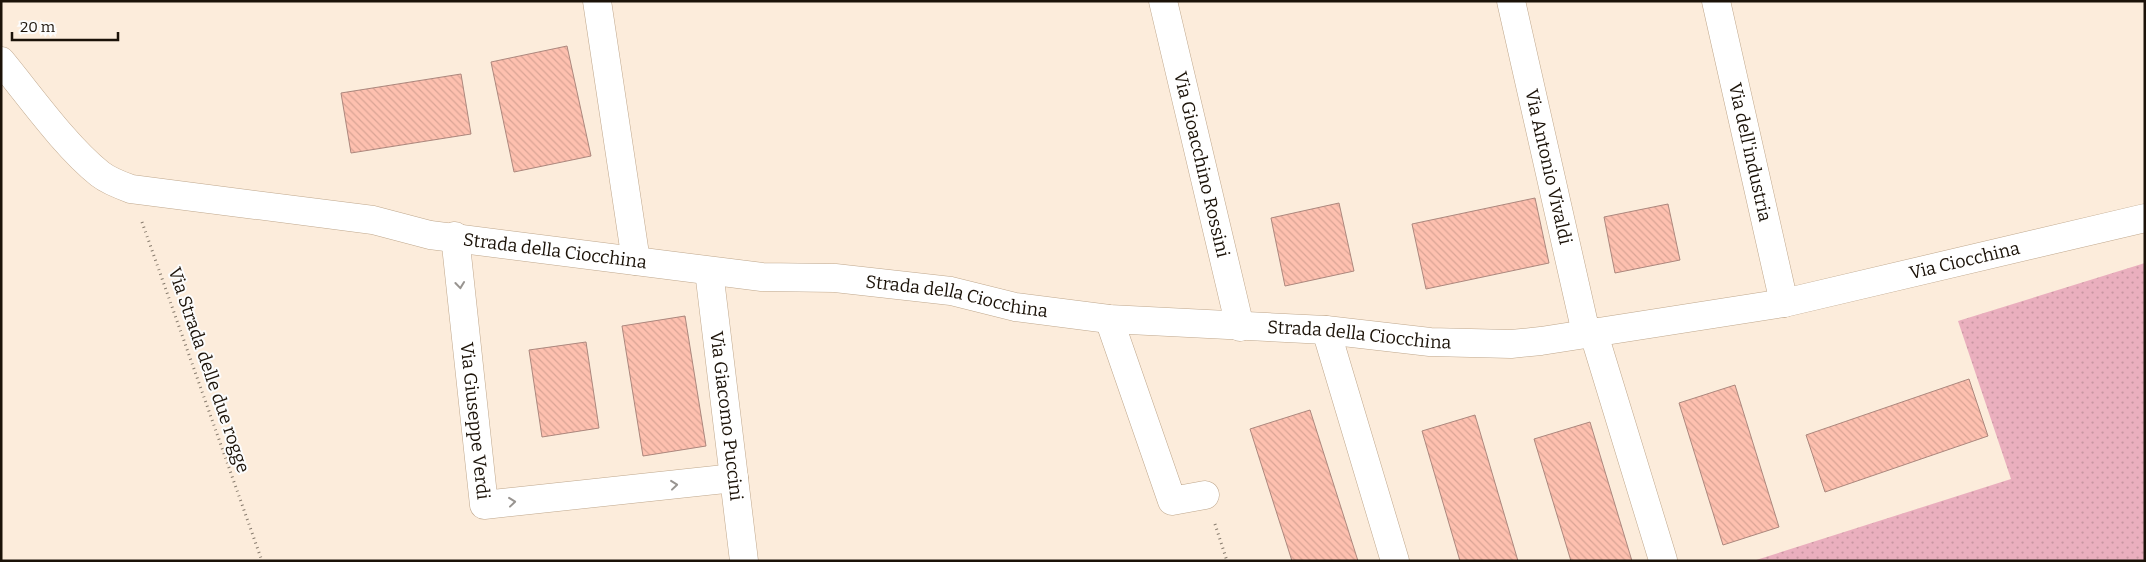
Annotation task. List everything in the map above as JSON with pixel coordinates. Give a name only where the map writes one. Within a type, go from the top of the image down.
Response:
[{"type":"street","points":[[598,1],[636,261]]},
{"type":"street","name":"Via Gioacchino Rossini","points":[[1163,1],[1240,327]]},
{"type":"street","name":"Via Antonio Vivaldi","points":[[1511,1],[1590,332],[1663,560]]},
{"type":"street","name":"Via dell'industria","points":[[1716,1],[1784,303]]},
{"type":"street","name":"Strada della Ciocchina","points":[[1,61],[78,154],[101,175],[115,183],[131,189],[363,218],[385,222],[417,233],[455,236],[772,279],[845,279],[951,291],[1015,307],[1109,319],[1326,330],[1430,342],[1511,344],[1541,341],[1784,303]]},
{"type":"street","name":"Via Ciocchina","points":[[1784,303],[2145,218]]},
{"type":"street","name":"Via Giuseppe Verdi","points":[[455,236],[484,506],[734,478]]},
{"type":"street","name":"Via Giacomo Puccini","points":[[709,271],[744,561]]},
{"type":"street","points":[[1109,319],[1172,501],[1205,495]]},
{"type":"street","points":[[1326,330],[1396,561]]},
{"type":"path","name":"Via Strada delle due rogge","points":[[131,189],[262,561]]},
{"type":"path","points":[[1205,495],[1227,561]]},
{"type":"shaded area","points":[[2145,263],[2145,561],[1753,561],[2011,479],[1958,321]]},
{"type":"building","points":[[567,46],[591,156],[514,172],[491,62]]},
{"type":"building","points":[[461,74],[471,134],[351,153],[341,93]]},
{"type":"building","points":[[1535,198],[1549,263],[1426,289],[1412,224]]},
{"type":"building","points":[[1339,203],[1354,271],[1285,286],[1271,218]]},
{"type":"building","points":[[1668,204],[1680,260],[1615,273],[1604,217]]},
{"type":"building","points":[[685,316],[706,446],[643,456],[622,326]]},
{"type":"building","points":[[586,342],[599,428],[542,437],[529,350]]},
{"type":"building","points":[[1969,379],[1988,436],[1825,492],[1806,435]]},
{"type":"building","points":[[1735,385],[1779,527],[1723,545],[1679,403]]},
{"type":"building","points":[[1310,410],[1358,561],[1292,561],[1250,429]]},
{"type":"building","points":[[1475,415],[1518,561],[1460,561],[1422,431]]},
{"type":"building","points":[[1590,422],[1632,561],[1571,561],[1534,439]]}]
